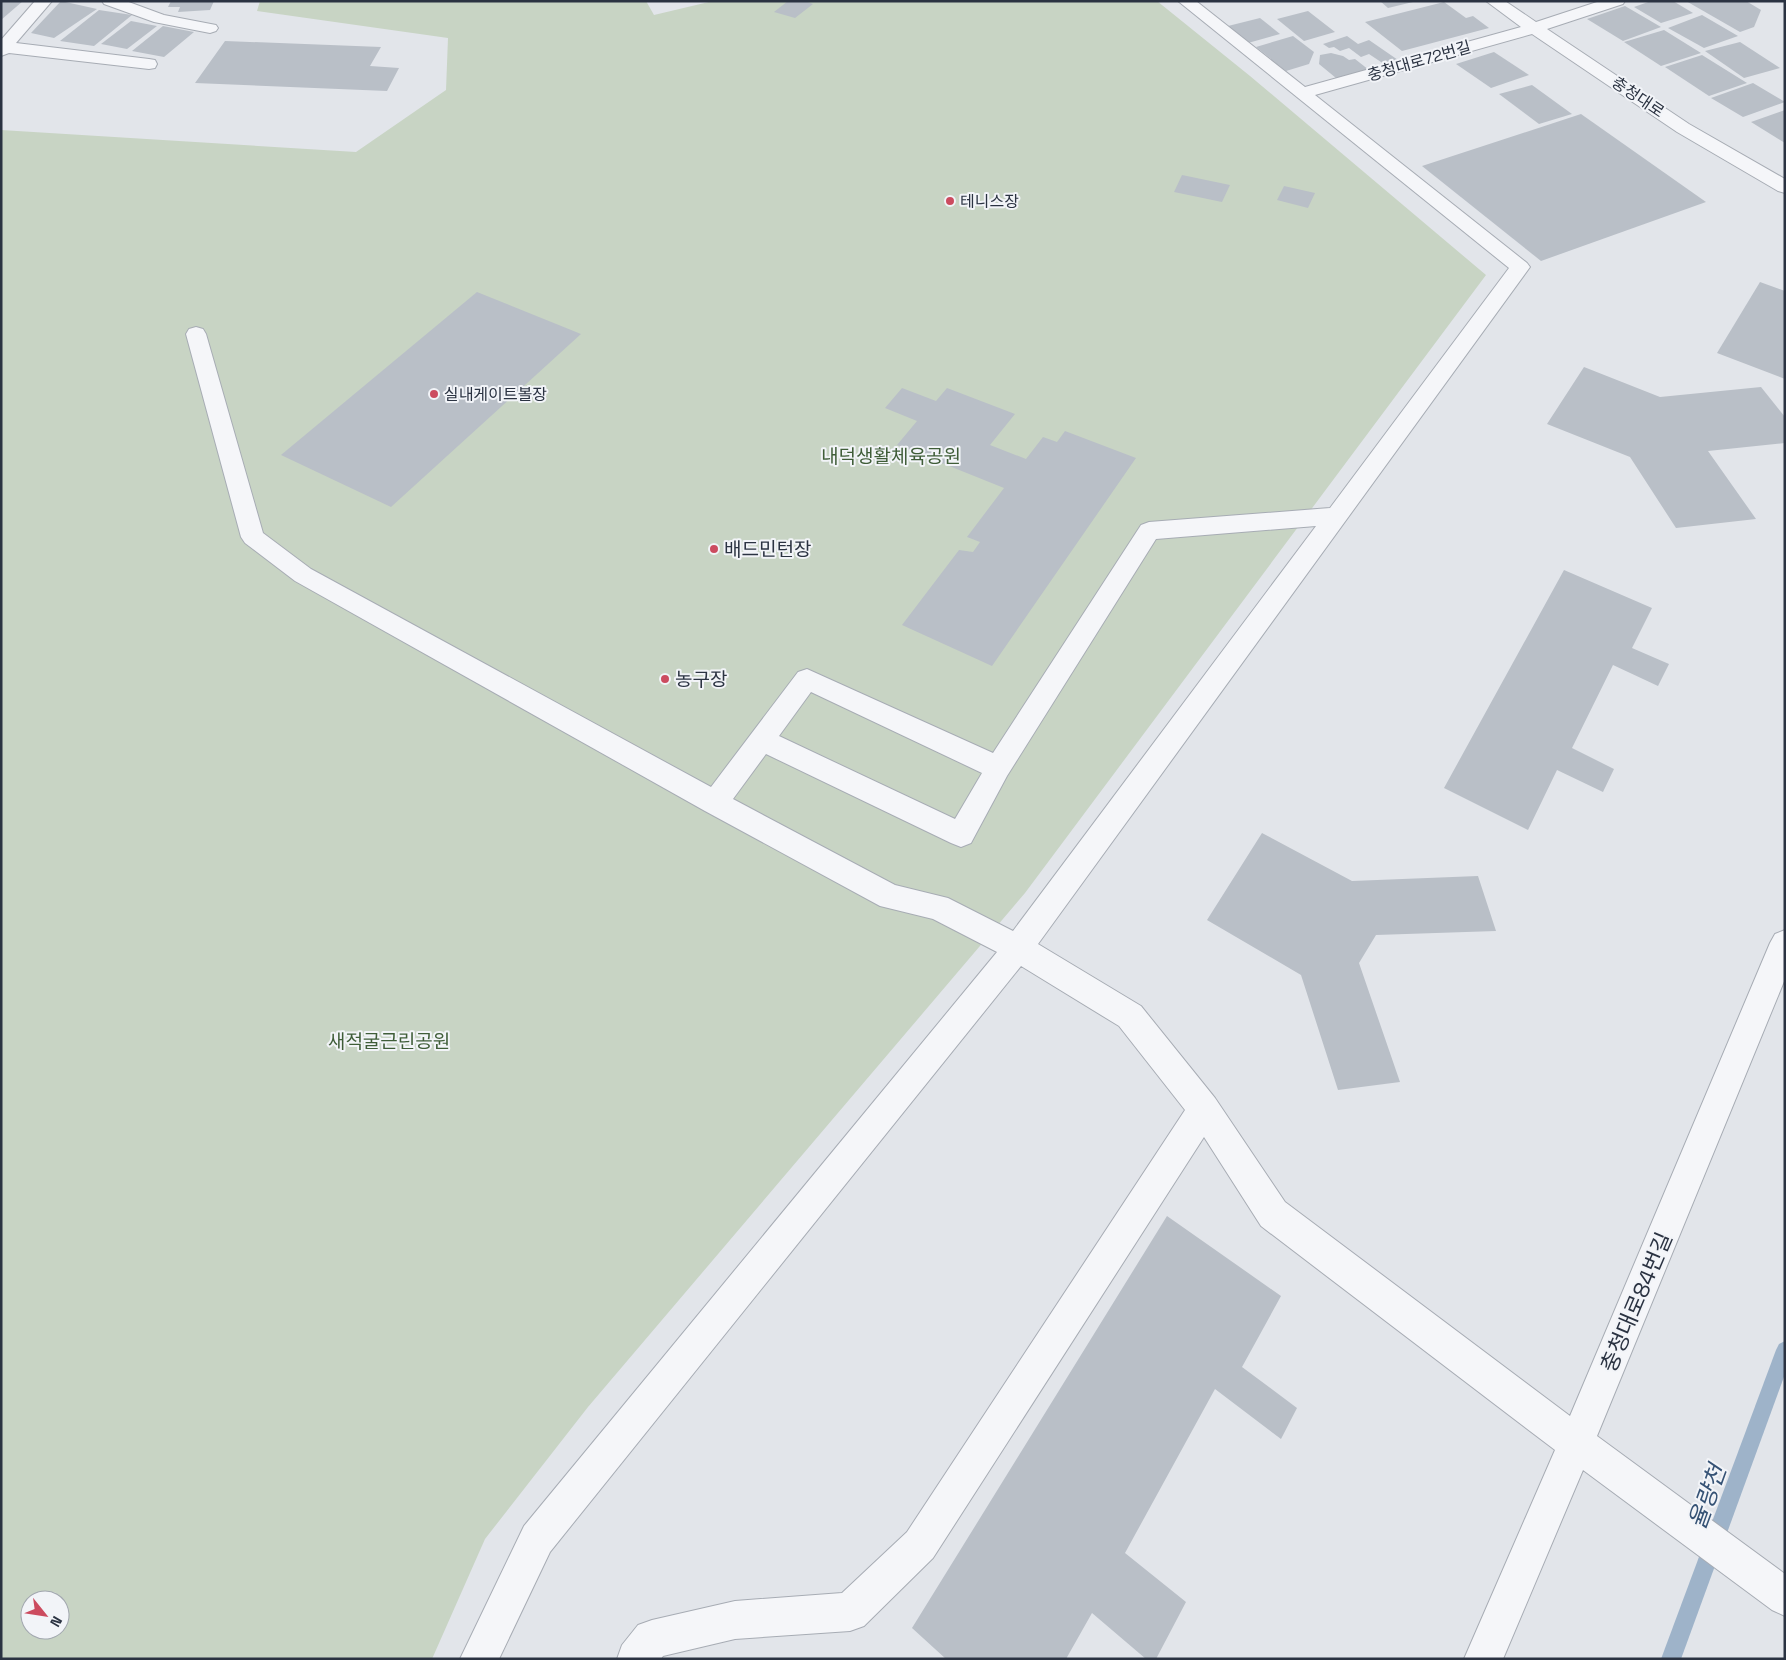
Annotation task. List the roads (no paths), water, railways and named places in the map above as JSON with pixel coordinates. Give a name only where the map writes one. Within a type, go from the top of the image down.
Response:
[{"type":"street","points":[[3,49],[44,1]]},
{"type":"street","points":[[110,1],[160,19],[210,28]]},
{"type":"street","points":[[478,1659],[537,1539],[1018,948],[1520,268],[1186,1]]},
{"type":"street","name":"충청대로","points":[[1494,1],[1683,128],[1785,188]]},
{"type":"street","name":"충청대로72번길","points":[[1303,94],[1535,28],[1617,1]]},
{"type":"street","points":[[3,49],[149,64]]},
{"type":"street","points":[[196,334],[254,537],[303,575],[715,803],[890,897],[938,907],[1018,948],[1130,1016],[1204,1109],[1273,1214],[1576,1443],[1785,1597]]},
{"type":"street","points":[[762,740],[961,835],[998,768],[1149,531],[1336,516]]},
{"type":"street","points":[[715,803],[807,679],[998,768]]},
{"type":"street","name":"충청대로84번길","points":[[1483,1659],[1629,1320],[1785,943]]},
{"type":"street","points":[[636,1659],[652,1639],[735,1620],[850,1612],[920,1545],[1204,1109]]},
{"type":"waterway","name":"율량천","points":[[1671,1659],[1785,1350]]},
{"type":"place","name":"테니스장","points":[[950,201]]},
{"type":"place","name":"실내게이트볼장","points":[[434,394]]},
{"type":"place","name":"배드민턴장","points":[[714,549]]},
{"type":"place","name":"농구장","points":[[665,679]]},
{"type":"park label","name":"내덕생활체육공원","points":[[891,456]]},
{"type":"park label","name":"새적굴근린공원","points":[[389,1041]]}]
